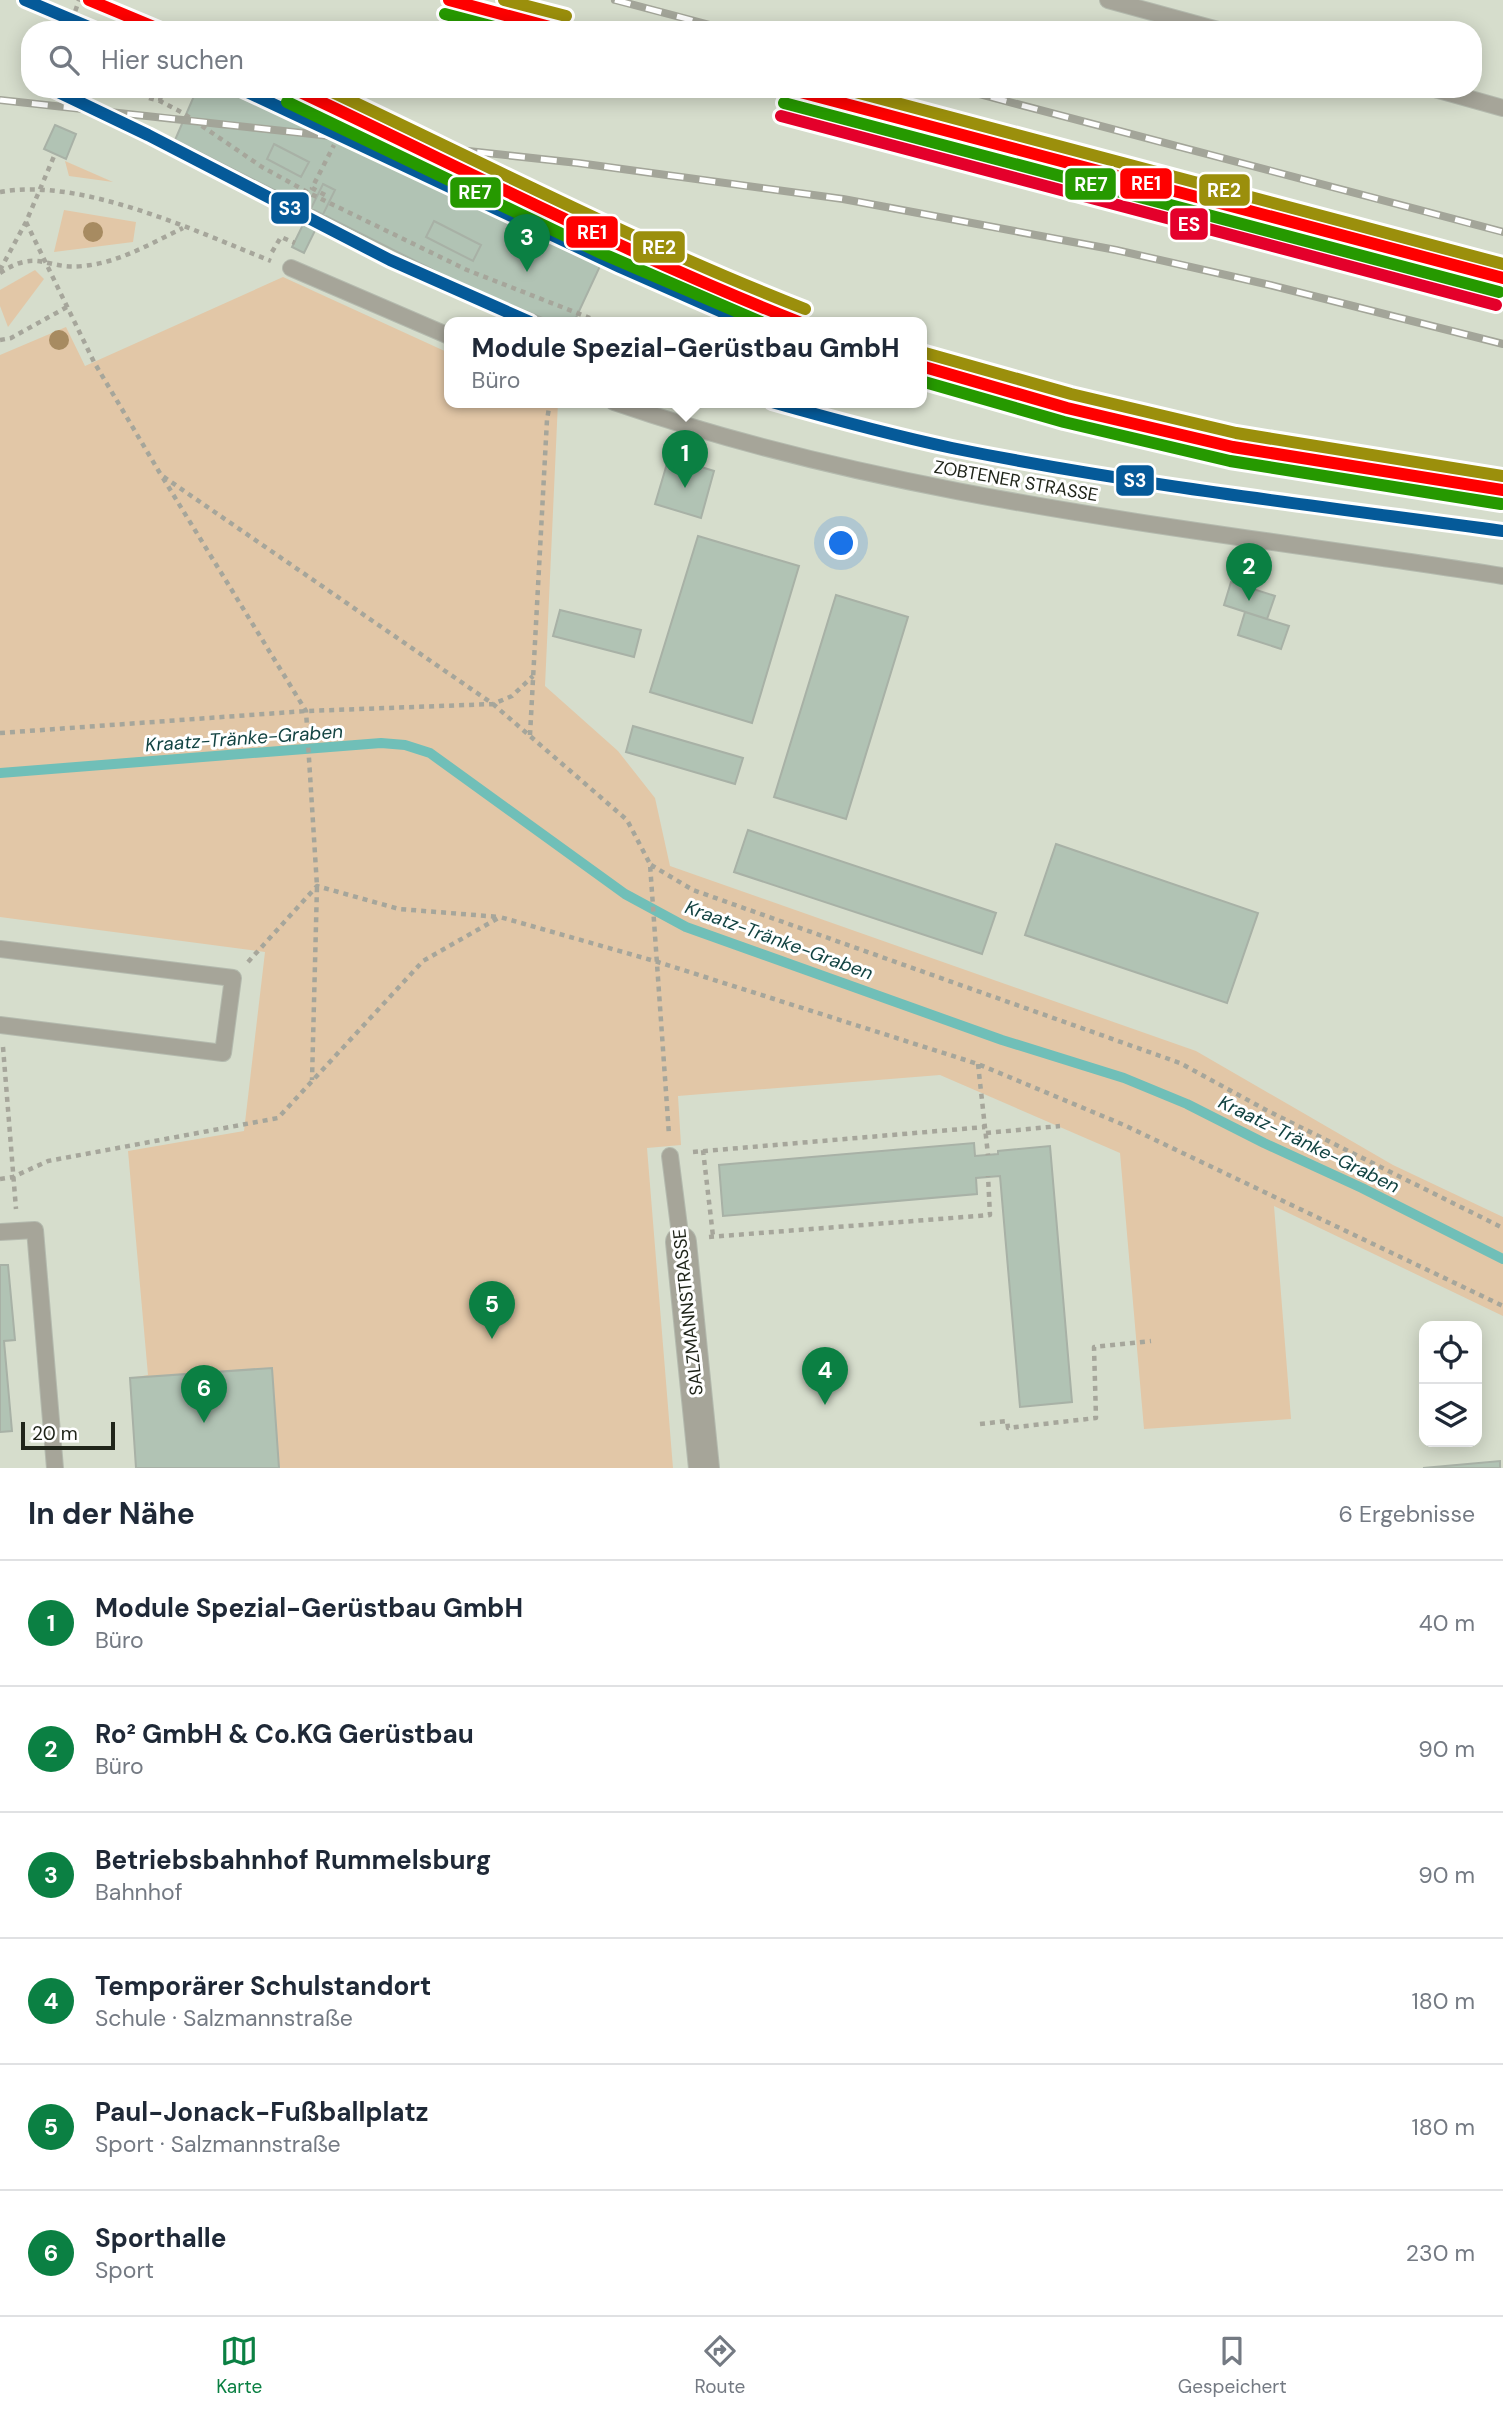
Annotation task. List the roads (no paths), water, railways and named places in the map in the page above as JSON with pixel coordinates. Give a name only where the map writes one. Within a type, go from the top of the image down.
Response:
[{"type":"street","name":"SALZMANNSTRASSE","points":[[681,1242],[704,1468]]},
{"type":"lane","points":[[1108,0],[1186,21]]},
{"type":"lane","points":[[1467,98],[1503,108]]},
{"type":"lane","points":[[291,268],[444,334]]},
{"type":"lane","name":"ZOBTENER STRASSE","points":[[633,408],[750,445],[957,492],[1503,576]]},
{"type":"lane","points":[[0,949],[233,978],[223,1053],[1,1025]]},
{"type":"lane","name":"SALZMANNSTRASSE","points":[[670,1156],[681,1242]]},
{"type":"lane","points":[[0,1232],[34,1230],[55,1468]]},
{"type":"waterway","name":"Kraatz-Tränke-Graben","points":[[0,773],[381,743],[405,745],[430,753],[625,894],[686,927],[1002,1040],[1124,1078],[1187,1104],[1503,1259]]},
{"type":"railway","points":[[615,0],[695,21]]},
{"type":"railway","points":[[994,98],[1503,232]]},
{"type":"railway","points":[[0,100],[578,163],[843,199],[1116,250],[1270,285],[1503,344]]},
{"type":"place","name":"Betriebsbahnhof Rummelsburg","points":[[527,272]]},
{"type":"place","name":"Module Spezial-Gerüstbau GmbH","points":[[685,488]]},
{"type":"place","name":"Ro² GmbH & Co.KG Gerüstbau","points":[[1249,601]]},
{"type":"place","name":"Paul-Jonack-Fußballplatz","points":[[492,1339]]},
{"type":"place","name":"Temporärer Schulstandort","points":[[825,1405]]},
{"type":"place","name":"Sporthalle","points":[[204,1423]]}]
